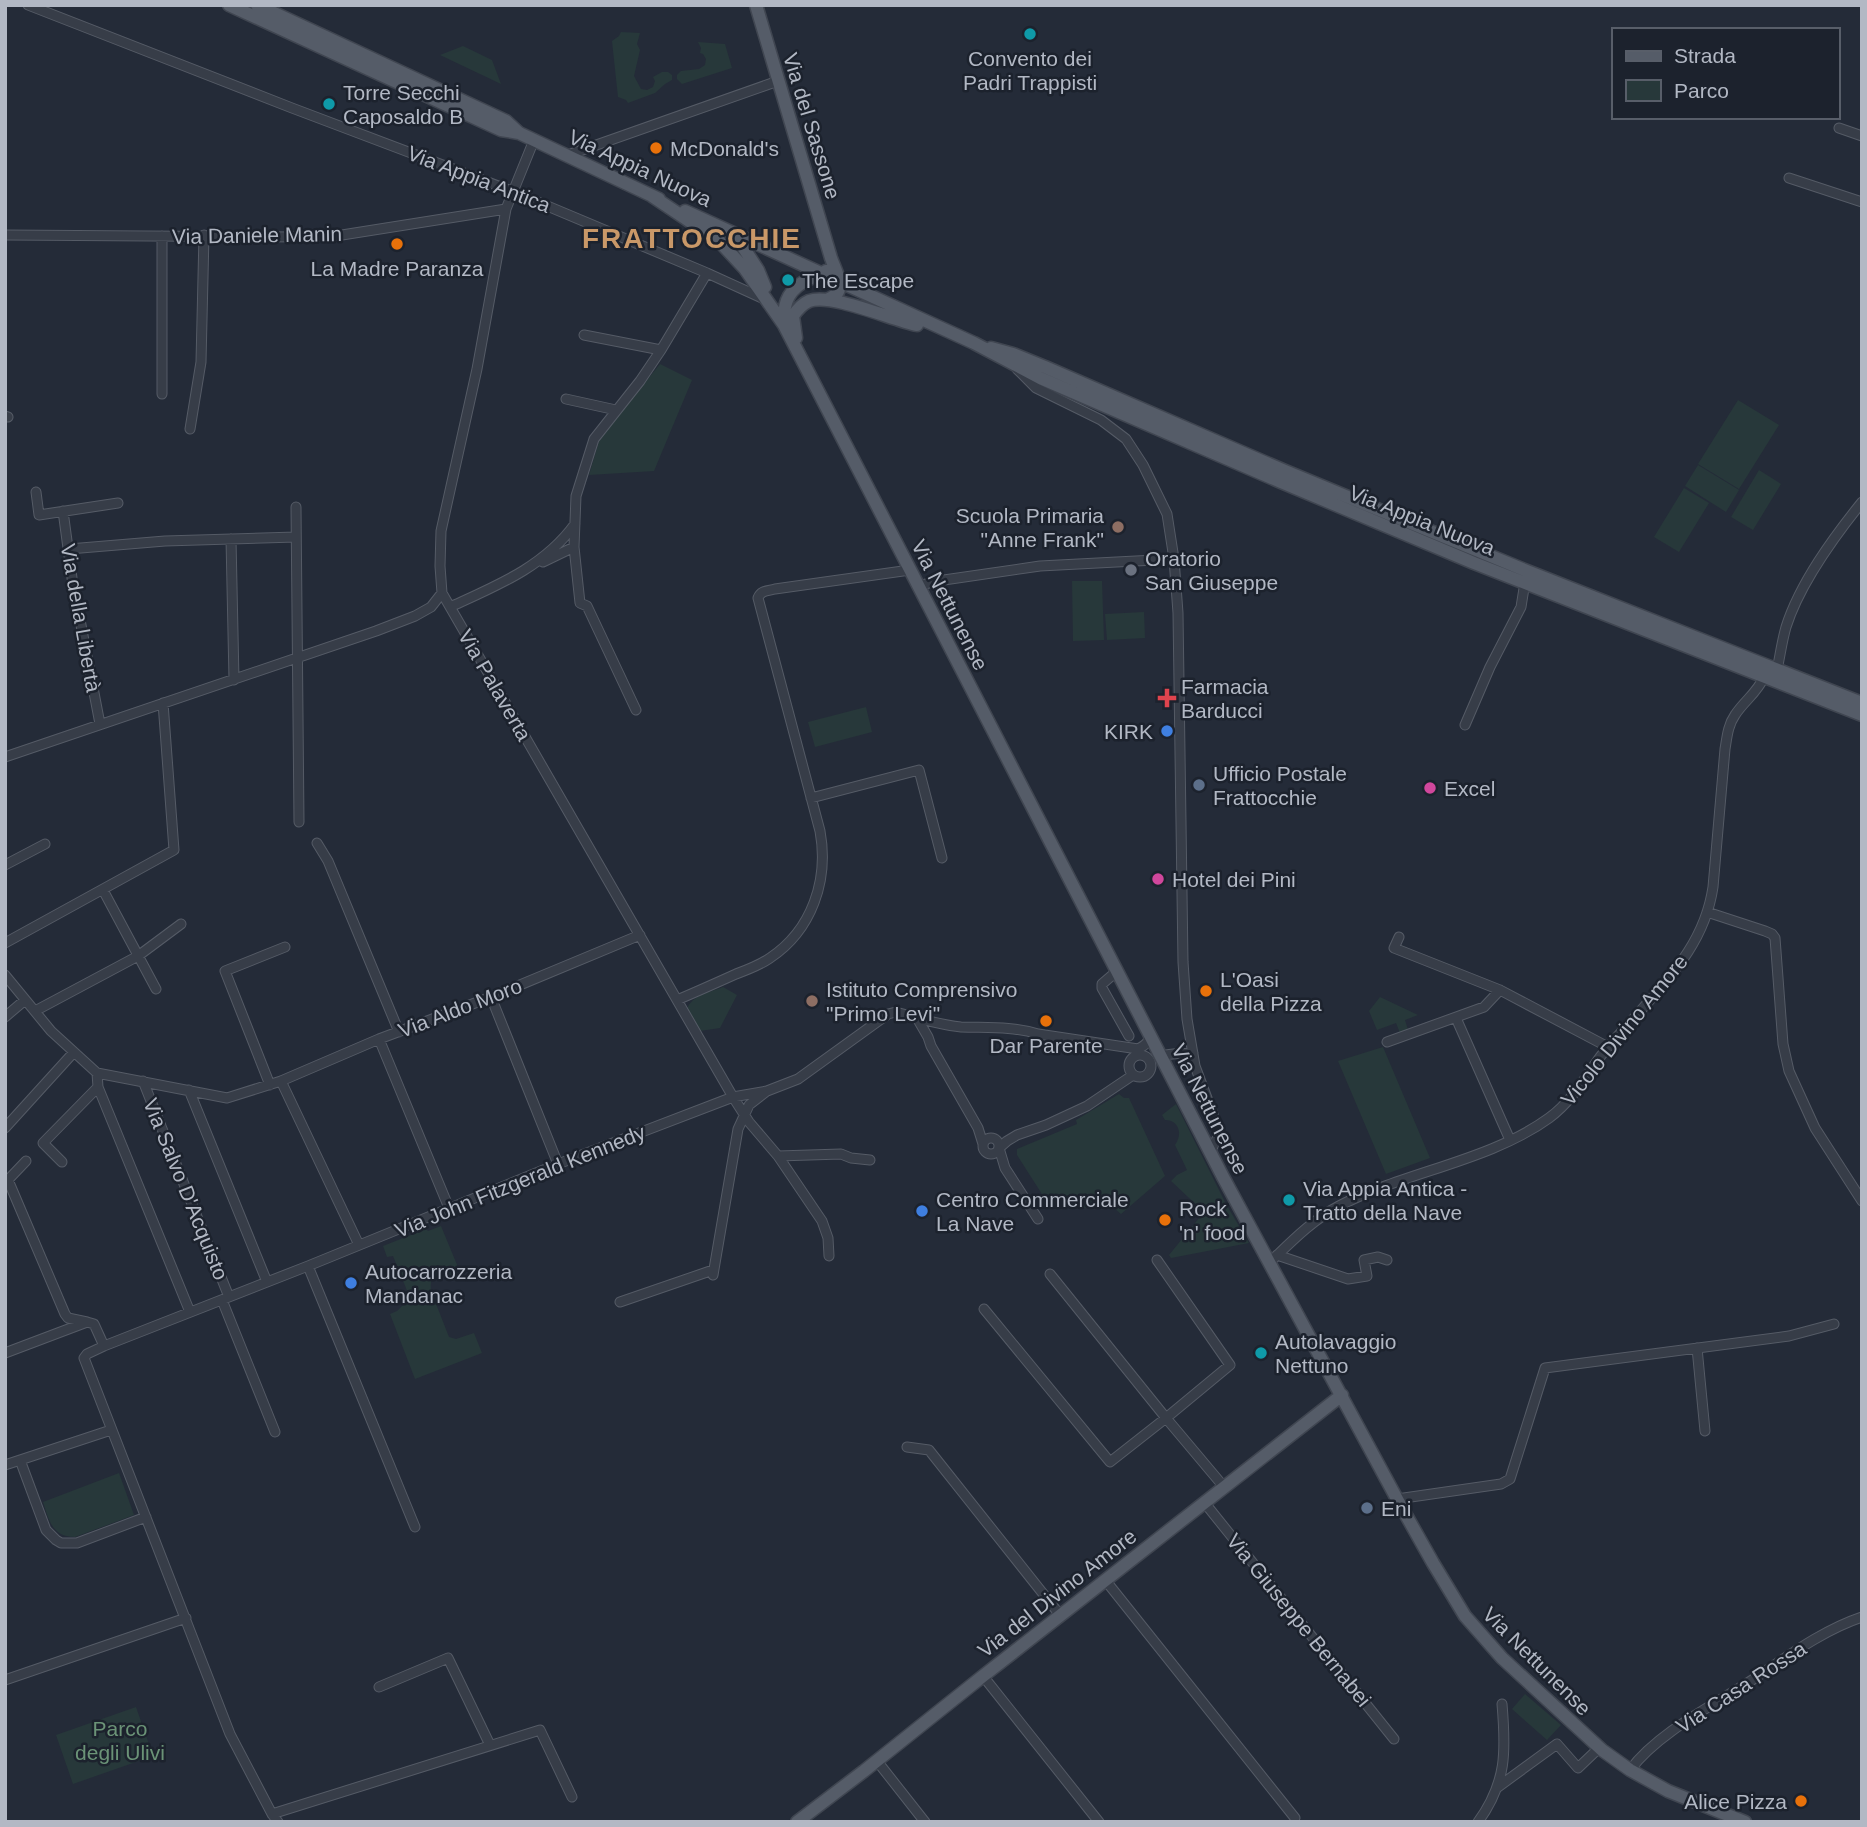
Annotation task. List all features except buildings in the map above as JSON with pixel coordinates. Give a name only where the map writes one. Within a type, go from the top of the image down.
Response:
[{"type":"main road","name":"Via Appia Nuova","points":[[229,5],[501,130],[519,133],[568,155],[974,343],[1040,378],[1430,545],[1862,715]]},
{"type":"main road","name":"Via Appia Nuova","points":[[257,5],[506,121],[519,133]]},
{"type":"main road","name":"Via del Sassone","points":[[756,5],[840,282]]},
{"type":"main road","points":[[652,195],[719,241],[769,301]]},
{"type":"main road","points":[[734,233],[758,270],[769,301]]},
{"type":"main road","points":[[784,325],[783,305],[790,293],[827,270],[831,258]]},
{"type":"main road","points":[[800,359],[792,323],[793,316],[799,307],[810,301],[835,297],[840,290],[840,282]]},
{"type":"main road","points":[[827,300],[952,333]]},
{"type":"main road","name":"Via Nettunense","points":[[769,301],[784,325],[1210,1152],[1273,1259],[1397,1499],[1465,1616],[1502,1658],[1600,1748],[1630,1770],[1668,1791],[1745,1822]]},
{"type":"main road","name":"Via Appia Nuova","points":[[974,343],[1013,354],[1501,561],[1862,703]]},
{"type":"main road","name":"Via del Divino Amore","points":[[797,1822],[1342,1395]]},
{"type":"street","name":"Via Appia Antica","points":[[29,5],[514,192],[707,272],[769,301]]},
{"type":"street","points":[[568,155],[778,81]]},
{"type":"street","points":[[1839,128],[1862,136]]},
{"type":"street","name":"Via Palaverta","points":[[534,140],[506,209],[477,369],[441,531],[442,593],[733,1097],[778,1156],[825,1226],[830,1256]]},
{"type":"street","points":[[1788,178],[1862,202]]},
{"type":"street","name":"Via Daniele Manin","points":[[5,235],[307,237],[342,235],[506,209]]},
{"type":"street","points":[[190,429],[201,362],[204,235]]},
{"type":"street","points":[[162,236],[162,394]]},
{"type":"street","points":[[636,710],[587,606],[580,603],[574,547],[576,496],[594,439],[661,350],[707,272]]},
{"type":"street","points":[[584,335],[661,350]]},
{"type":"street","points":[[1014,365],[1036,388],[1101,420],[1126,439],[1143,465],[1167,514],[1178,613],[1183,962],[1187,1019],[1195,1066],[1220,1133],[1210,1152]]},
{"type":"street","points":[[566,399],[616,410]]},
{"type":"street","points":[[36,492],[39,514],[118,503]]},
{"type":"street","points":[[1777,670],[1784,634],[1798,600],[1829,548],[1862,502]]},
{"type":"street","points":[[296,507],[299,821]]},
{"type":"street","name":"Via della Libertà","points":[[63,511],[72,578],[100,724]]},
{"type":"street","points":[[450,607],[503,583],[535,564],[564,540],[575,524]]},
{"type":"street","points":[[69,549],[165,541],[296,537]]},
{"type":"street","points":[[231,539],[233,680]]},
{"type":"street","points":[[535,564],[574,547]]},
{"type":"street","points":[[918,586],[1040,566],[1174,559]]},
{"type":"street","points":[[677,1000],[761,964],[783,948],[798,933],[811,913],[822,878],[823,844],[759,594],[775,589],[909,570]]},
{"type":"street","points":[[1465,725],[1490,667],[1521,607],[1525,582]]},
{"type":"street","points":[[5,757],[415,616],[431,607],[442,593]]},
{"type":"street","name":"Vicolo Divino Amore","points":[[1273,1259],[1315,1222],[1350,1201],[1510,1140],[1534,1128],[1557,1112],[1578,1088],[1608,1047],[1690,951],[1707,912],[1713,887],[1728,730],[1734,715],[1758,689],[1764,677]]},
{"type":"street","points":[[5,943],[174,850],[163,703]]},
{"type":"street","points":[[811,798],[919,770],[942,858]]},
{"type":"street","points":[[317,843],[328,861],[398,1032]]},
{"type":"street","points":[[5,865],[45,844]]},
{"type":"street","points":[[103,890],[156,989]]},
{"type":"street","points":[[1707,912],[1765,931],[1775,938],[1787,1065],[1815,1128],[1862,1201]]},
{"type":"street","points":[[35,1011],[138,956],[181,924]]},
{"type":"street","name":"Via Aldo Moro","points":[[97,1073],[227,1098],[281,1081],[640,935]]},
{"type":"street","points":[[1399,937],[1394,948],[1500,990],[1608,1047]]},
{"type":"street","points":[[270,1085],[225,971],[285,947]]},
{"type":"street","points":[[1116,972],[1102,984],[1102,988],[1129,1036]]},
{"type":"street","points":[[5,975],[51,1031],[97,1073],[98,1087],[190,1312]]},
{"type":"street","points":[[1387,1042],[1484,1007],[1500,990]]},
{"type":"street","points":[[491,997],[558,1164]]},
{"type":"street","points":[[5,1017],[25,1000]]},
{"type":"street","points":[[620,1303],[713,1273],[738,1129],[749,1105],[766,1091],[798,1079],[888,1014],[896,1012],[961,1027],[994,1026],[1026,1030],[1138,1049],[1149,1040],[1150,1034]]},
{"type":"street","points":[[917,1018],[930,1046],[978,1128],[992,1144],[1038,1219]]},
{"type":"street","points":[[1456,1018],[1510,1140]]},
{"type":"street","points":[[379,1039],[449,1208]]},
{"type":"street","points":[[5,1128],[74,1052]]},
{"type":"street","points":[[1145,1076],[1150,1070],[1150,1063],[1146,1057],[1139,1055],[1130,1061],[1129,1068],[1133,1075],[1139,1077],[1145,1076],[1170,1053],[1193,1053]]},
{"type":"street","points":[[992,1144],[1006,1141],[1087,1106],[1133,1075]]},
{"type":"street","name":"Via Salvo D'Acquisto","points":[[143,1081],[226,1298]]},
{"type":"street","points":[[281,1081],[359,1245]]},
{"type":"street","points":[[62,1162],[43,1143],[98,1087]]},
{"type":"street","points":[[189,1090],[267,1282]]},
{"type":"street","name":"Via John Fitzgerald Kennedy","points":[[104,1346],[558,1164],[733,1097],[766,1091]]},
{"type":"street","points":[[778,1156],[841,1154],[870,1160]]},
{"type":"street","points":[[26,1161],[7,1182],[65,1314],[68,1318],[93,1324],[104,1346],[84,1358],[230,1734],[275,1818],[540,1730],[572,1797]]},
{"type":"street","points":[[1273,1259],[1348,1279],[1367,1276],[1364,1260],[1378,1257],[1387,1260]]},
{"type":"street","points":[[984,1309],[1110,1461],[1230,1365],[1157,1260]]},
{"type":"street","points":[[309,1266],[415,1527]]},
{"type":"street","points":[[1050,1274],[1224,1487]]},
{"type":"street","points":[[226,1298],[275,1432]]},
{"type":"street","points":[[5,1353],[87,1322]]},
{"type":"street","points":[[1397,1499],[1502,1484],[1510,1479],[1545,1367],[1789,1336],[1834,1324]]},
{"type":"street","points":[[1697,1348],[1705,1431]]},
{"type":"street","points":[[5,1465],[111,1430]]},
{"type":"street","points":[[907,1447],[929,1450],[1060,1615]]},
{"type":"street","points":[[20,1460],[46,1530],[61,1543],[77,1543],[146,1517]]},
{"type":"street","name":"Via Giuseppe Bernabei","points":[[1204,1502],[1394,1739]]},
{"type":"street","points":[[1106,1581],[1294,1818]]},
{"type":"street","name":"Via Casa Rossa","points":[[1630,1770],[1645,1752],[1670,1733],[1810,1643],[1841,1625],[1862,1617]]},
{"type":"street","points":[[5,1680],[186,1618]]},
{"type":"street","points":[[379,1687],[448,1658],[490,1745]]},
{"type":"street","points":[[983,1676],[1099,1822]]},
{"type":"street","points":[[1478,1822],[1498,1787],[1504,1744],[1502,1704]]},
{"type":"street","points":[[1498,1787],[1557,1744],[1578,1768],[1600,1748]]},
{"type":"street","points":[[877,1761],[925,1822]]},
{"type":"green space","points":[[621,32],[640,33],[637,44],[640,50],[634,76],[641,89],[653,87],[653,77],[662,72],[672,75],[672,80],[655,93],[628,103],[618,97],[612,41]]},
{"type":"green space","points":[[698,42],[725,44],[732,68],[682,84],[677,79],[681,71],[699,69],[705,65],[706,59],[700,53]]},
{"type":"green space","points":[[463,46],[492,60],[501,84],[440,55]]},
{"type":"green space","points":[[660,364],[692,380],[654,471],[589,475],[600,438]]},
{"type":"green space","points":[[1738,400],[1779,425],[1739,489],[1698,464]]},
{"type":"green space","points":[[1698,465],[1739,490],[1726,512],[1685,486]]},
{"type":"green space","points":[[1759,470],[1781,484],[1753,530],[1731,517]]},
{"type":"green space","points":[[1684,488],[1709,503],[1679,552],[1654,537]]},
{"type":"green space","points":[[1072,581],[1102,581],[1104,640],[1073,641]]},
{"type":"green space","points":[[1144,612],[1145,638],[1107,640],[1105,614]]},
{"type":"green space","points":[[866,707],[872,732],[815,747],[808,722]]},
{"type":"green space","points":[[723,987],[737,995],[720,1028],[700,1031],[687,1009],[689,1004],[697,997]]},
{"type":"green space","points":[[1380,997],[1418,1015],[1405,1020],[1408,1030],[1400,1033],[1396,1023],[1377,1030],[1369,1011]]},
{"type":"green space","points":[[1383,1047],[1430,1158],[1386,1174],[1338,1061]]},
{"type":"green space","points":[[1119,1094],[1129,1098],[1165,1176],[1121,1214],[1114,1208],[1057,1208],[1047,1202],[1017,1155],[1017,1149],[1077,1124],[1076,1120]]},
{"type":"green space","points":[[1176,1104],[1226,1204],[1249,1243],[1171,1258],[1169,1255],[1204,1212],[1171,1181],[1187,1170],[1175,1145],[1179,1136],[1178,1128],[1174,1122],[1165,1120],[1162,1115]]},
{"type":"green space","points":[[441,1226],[460,1272],[449,1277],[433,1278],[431,1291],[449,1337],[456,1339],[474,1333],[482,1353],[415,1379],[390,1314],[410,1298],[393,1256],[387,1257],[383,1246]]},
{"type":"green space","points":[[119,1473],[134,1515],[75,1537],[56,1531],[43,1502]]},
{"type":"green space","points":[[1525,1694],[1561,1725],[1547,1740],[1512,1709]]},
{"type":"green space","name":"Parco degli Ulivi","points":[[136,1707],[153,1756],[73,1784],[56,1735]]},
{"type":"place","name":"Convento dei Padri Trappisti","points":[[1030,34]]},
{"type":"place","name":"Torre Secchi Caposaldo B","points":[[329,104]]},
{"type":"place","name":"McDonald's","points":[[656,148]]},
{"type":"place","name":"La Madre Paranza","points":[[397,244]]},
{"type":"place","name":"The Escape","points":[[788,280]]},
{"type":"place","name":"Scuola Primaria \"Anne Frank\"","points":[[1118,527]]},
{"type":"place","name":"Oratorio San Giuseppe","points":[[1131,570]]},
{"type":"place","name":"Farmacia Barducci","points":[[1167,698]]},
{"type":"place","name":"KIRK","points":[[1167,731]]},
{"type":"place","name":"Ufficio Postale Frattocchie","points":[[1199,785]]},
{"type":"place","name":"Excel","points":[[1430,788]]},
{"type":"place","name":"Hotel dei Pini","points":[[1158,879]]},
{"type":"place","name":"L'Oasi della Pizza","points":[[1206,991]]},
{"type":"place","name":"Istituto Comprensivo \"Primo Levi\"","points":[[812,1001]]},
{"type":"place","name":"Dar Parente","points":[[1046,1021]]},
{"type":"place","name":"Via Appia Antica - Tratto della Nave","points":[[1289,1200]]},
{"type":"place","name":"Centro Commerciale La Nave","points":[[922,1211]]},
{"type":"place","name":"Rock 'n' food","points":[[1165,1220]]},
{"type":"place","name":"Autocarrozzeria Mandanac","points":[[351,1283]]},
{"type":"place","name":"Autolavaggio Nettuno","points":[[1261,1353]]},
{"type":"place","name":"Eni","points":[[1367,1508]]},
{"type":"place","name":"Alice Pizza","points":[[1801,1801]]},
{"type":"district","name":"FRATTOCCHIE","points":[[692,238]]}]
